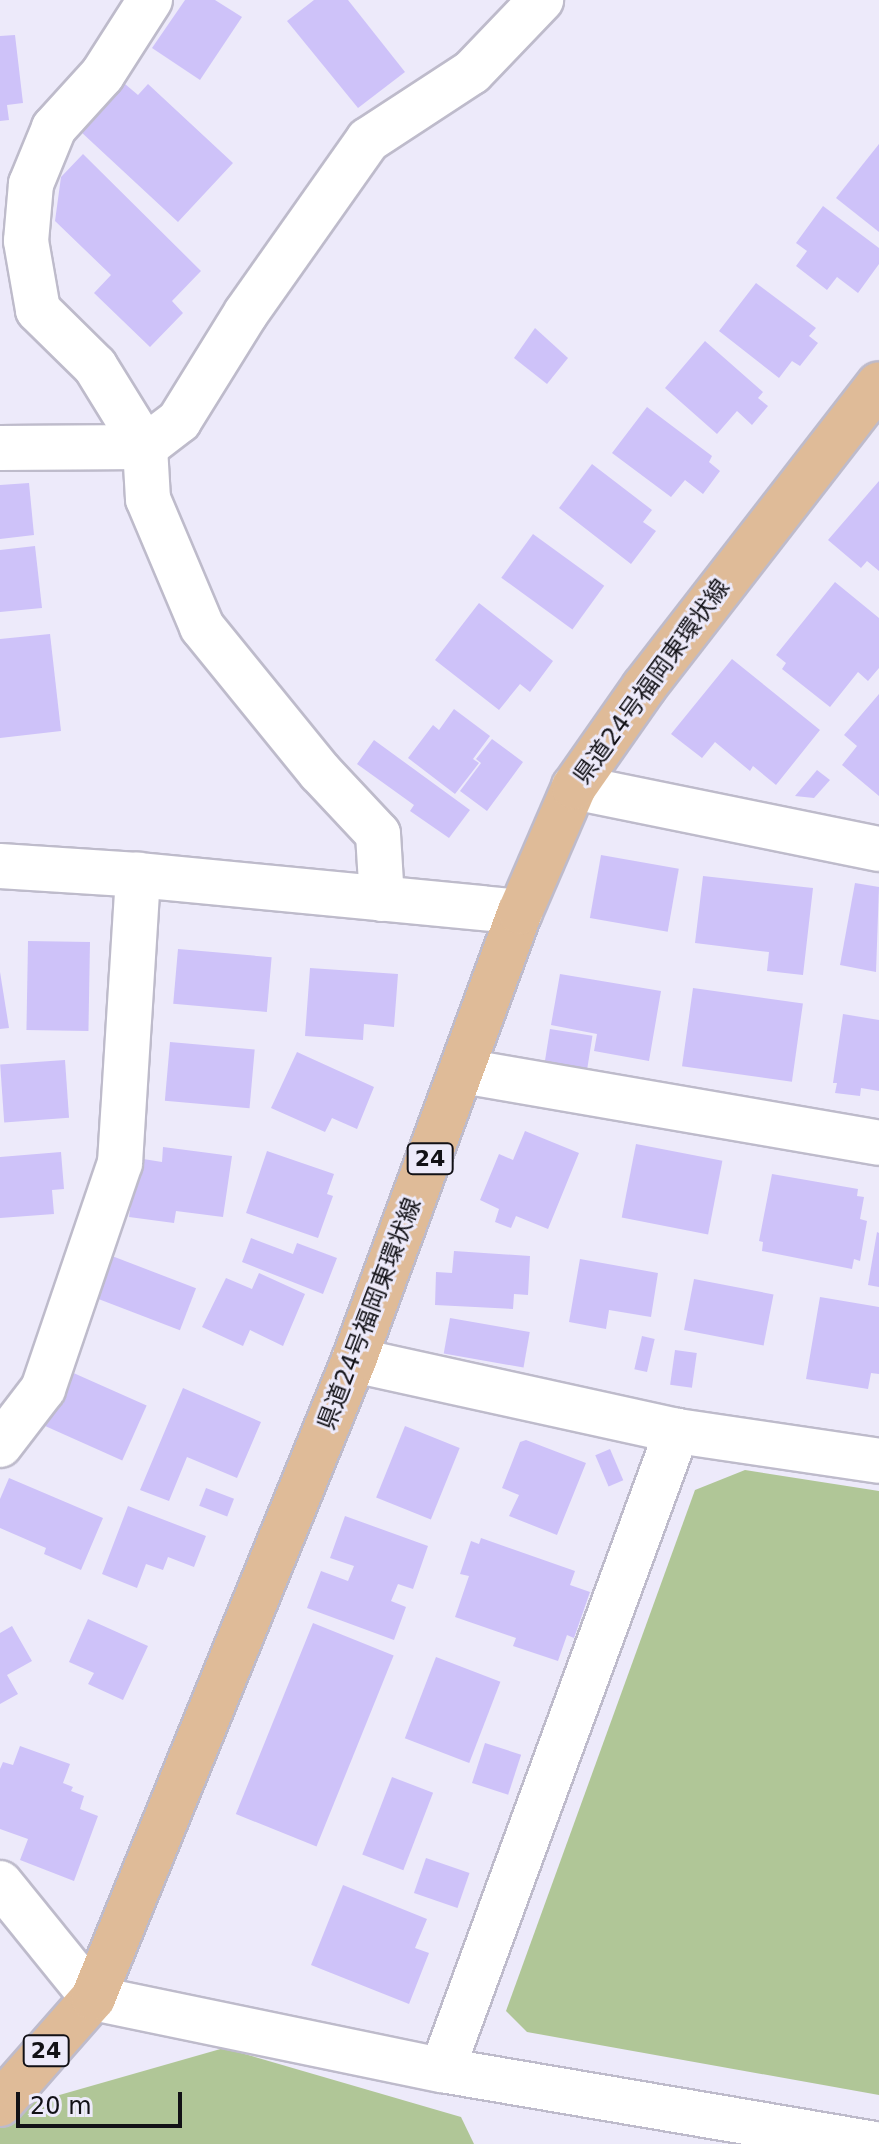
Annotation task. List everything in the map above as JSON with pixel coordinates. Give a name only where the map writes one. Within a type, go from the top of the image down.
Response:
[{"type":"main road","name":"県道24号福岡東環状線","points":[[0,2104],[93,1998],[354,1360],[520,912],[574,787],[644,687],[879,384]]},
{"type":"street","points":[[150,0],[102,75],[54,128],[31,184],[26,241],[38,310],[95,366],[145,447],[148,499],[202,627],[320,772],[378,834],[382,899]]},
{"type":"street","points":[[0,448],[145,447],[179,421],[246,313],[368,140],[472,72],[541,0]]},
{"type":"street","points":[[574,787],[879,849]]},
{"type":"street","points":[[0,866],[138,875],[520,912]]},
{"type":"street","points":[[0,1445],[43,1389],[120,1163],[138,875]]},
{"type":"street","points":[[463,1071],[879,1143]]},
{"type":"street","points":[[354,1360],[677,1431],[879,1461]]},
{"type":"street","points":[[442,2070],[677,1431]]},
{"type":"street","points":[[0,1883],[93,1998],[442,2070],[791,2137],[873,2144]]},
{"type":"green space","points":[[745,1470],[879,1491],[879,2095],[527,2032],[506,2011],[695,1490]]},
{"type":"green space","points":[[224,2048],[461,2117],[474,2144],[0,2144],[0,2112]]},
{"type":"building","points":[[185,0],[215,0],[242,17],[200,80],[152,48]]},
{"type":"building","points":[[314,0],[348,0],[405,72],[358,108],[287,21]]},
{"type":"building","points":[[15,35],[23,103],[7,105],[9,120],[0,121],[0,36]]},
{"type":"building","points":[[125,84],[138,95],[148,84],[233,163],[178,222],[80,131]]},
{"type":"building","points":[[879,144],[879,232],[836,198]]},
{"type":"building","points":[[83,154],[201,271],[172,301],[183,313],[150,347],[94,293],[111,275],[55,221],[61,177]]},
{"type":"building","points":[[823,206],[879,248],[879,264],[858,293],[837,277],[827,290],[796,266],[807,251],[796,243]]},
{"type":"building","points":[[756,283],[816,328],[809,336],[818,343],[800,366],[792,361],[779,378],[719,331]]},
{"type":"building","points":[[535,328],[568,358],[547,384],[514,358]]},
{"type":"building","points":[[705,341],[763,392],[758,398],[768,406],[752,425],[737,411],[717,434],[665,388]]},
{"type":"building","points":[[647,407],[712,456],[709,462],[720,471],[703,494],[685,480],[671,497],[612,453]]},
{"type":"building","points":[[592,464],[652,510],[643,522],[656,531],[631,564],[559,508]]},
{"type":"building","points":[[879,481],[879,571],[867,561],[861,568],[828,540]]},
{"type":"building","points":[[29,483],[34,535],[0,539],[0,485]]},
{"type":"building","points":[[533,534],[604,586],[572,629],[501,578]]},
{"type":"building","points":[[35,546],[42,608],[0,612],[0,550]]},
{"type":"building","points":[[835,582],[879,618],[879,668],[868,681],[858,672],[830,707],[782,669],[786,663],[776,655]]},
{"type":"building","points":[[479,603],[553,661],[530,692],[520,684],[499,710],[435,660]]},
{"type":"building","points":[[50,634],[61,731],[0,738],[0,639]]},
{"type":"building","points":[[732,659],[820,730],[776,785],[753,766],[750,771],[715,742],[702,758],[671,734]]},
{"type":"building","points":[[879,694],[879,796],[842,765],[857,746],[844,735]]},
{"type":"building","points":[[454,709],[490,736],[473,759],[479,763],[455,794],[408,758],[433,725],[439,730]]},
{"type":"building","points":[[492,739],[523,762],[487,811],[460,791],[481,763],[476,759]]},
{"type":"building","points":[[374,740],[470,810],[449,838],[410,811],[414,805],[357,764]]},
{"type":"building","points":[[817,770],[830,780],[814,798],[795,796]]},
{"type":"building","points":[[601,855],[679,869],[668,932],[590,918]]},
{"type":"building","points":[[703,876],[813,888],[803,975],[767,971],[769,952],[695,943]]},
{"type":"building","points":[[855,883],[879,887],[876,972],[840,965]]},
{"type":"building","points":[[28,941],[90,942],[88,1031],[26,1030]]},
{"type":"building","points":[[178,949],[272,957],[267,1012],[173,1004]]},
{"type":"building","points":[[310,968],[398,974],[394,1027],[364,1024],[363,1040],[305,1036]]},
{"type":"building","points":[[0,972],[9,1028],[0,1029]]},
{"type":"building","points":[[560,974],[661,991],[649,1061],[594,1051],[597,1034],[551,1025]]},
{"type":"building","points":[[693,988],[803,1003],[792,1082],[682,1066]]},
{"type":"building","points":[[843,1014],[879,1020],[879,1091],[861,1088],[860,1096],[835,1093],[837,1083],[833,1083]]},
{"type":"building","points":[[550,1029],[592,1036],[586,1078],[543,1071]]},
{"type":"building","points":[[170,1042],[255,1049],[250,1108],[165,1101]]},
{"type":"building","points":[[297,1052],[374,1087],[357,1129],[332,1118],[325,1132],[271,1108]]},
{"type":"building","points":[[65,1060],[69,1118],[4,1122],[0,1065]]},
{"type":"building","points":[[525,1131],[579,1153],[548,1229],[516,1216],[511,1228],[495,1222],[499,1209],[480,1200],[499,1154],[513,1160]]},
{"type":"building","points":[[636,1144],[722,1161],[708,1234],[622,1218]]},
{"type":"building","points":[[163,1147],[232,1156],[223,1217],[176,1211],[174,1223],[129,1217],[137,1158],[162,1162]]},
{"type":"building","points":[[267,1151],[334,1174],[327,1194],[333,1196],[318,1238],[246,1213]]},
{"type":"building","points":[[61,1152],[64,1189],[52,1190],[54,1214],[0,1218],[0,1157]]},
{"type":"building","points":[[772,1174],[858,1189],[857,1196],[864,1197],[860,1219],[867,1221],[860,1261],[854,1259],[852,1269],[762,1251],[763,1242],[759,1241]]},
{"type":"building","points":[[879,1233],[879,1287],[868,1285]]},
{"type":"building","points":[[251,1238],[293,1254],[297,1243],[337,1258],[323,1294],[242,1262]]},
{"type":"building","points":[[454,1251],[530,1256],[528,1295],[514,1294],[513,1309],[435,1305],[436,1272],[452,1273]]},
{"type":"building","points":[[112,1256],[196,1288],[180,1330],[96,1298]]},
{"type":"building","points":[[580,1259],[658,1273],[651,1317],[609,1310],[606,1329],[569,1322]]},
{"type":"building","points":[[259,1273],[305,1294],[283,1346],[250,1330],[243,1346],[202,1327],[226,1278],[252,1289]]},
{"type":"building","points":[[694,1279],[774,1294],[764,1346],[684,1330]]},
{"type":"building","points":[[820,1297],[879,1307],[879,1374],[871,1373],[868,1389],[806,1379]]},
{"type":"building","points":[[450,1318],[530,1332],[524,1368],[444,1353]]},
{"type":"building","points":[[642,1336],[655,1339],[647,1372],[634,1369]]},
{"type":"building","points":[[675,1350],[697,1353],[692,1388],[670,1385]]},
{"type":"building","points":[[69,1371],[147,1406],[122,1460],[45,1426]]},
{"type":"building","points":[[183,1388],[261,1422],[237,1478],[187,1457],[169,1501],[140,1490]]},
{"type":"building","points":[[405,1426],[460,1448],[431,1519],[376,1497]]},
{"type":"building","points":[[526,1440],[586,1463],[557,1535],[509,1516],[519,1495],[502,1488],[520,1442]]},
{"type":"building","points":[[610,1449],[623,1480],[609,1487],[595,1455]]},
{"type":"building","points":[[9,1478],[103,1518],[81,1570],[44,1554],[46,1548],[0,1528],[0,1499]]},
{"type":"building","points":[[206,1488],[234,1499],[227,1516],[199,1506]]},
{"type":"building","points":[[128,1506],[206,1536],[194,1567],[168,1557],[163,1570],[146,1564],[137,1588],[102,1574]]},
{"type":"building","points":[[345,1516],[428,1546],[413,1589],[398,1584],[391,1601],[406,1607],[394,1640],[307,1608],[321,1571],[348,1581],[354,1566],[330,1558]]},
{"type":"building","points":[[481,1538],[575,1571],[570,1585],[590,1592],[574,1638],[567,1635],[558,1661],[513,1646],[516,1638],[455,1617],[469,1576],[460,1574],[471,1541],[479,1544]]},
{"type":"building","points":[[88,1619],[148,1646],[123,1700],[88,1684],[94,1673],[69,1662]]},
{"type":"building","points":[[313,1623],[394,1656],[316,1847],[236,1814]]},
{"type":"building","points":[[12,1626],[32,1661],[7,1675],[18,1694],[0,1704],[0,1633]]},
{"type":"building","points":[[436,1657],[500,1682],[469,1763],[405,1738]]},
{"type":"building","points":[[485,1743],[521,1755],[508,1795],[472,1783]]},
{"type":"building","points":[[20,1746],[70,1764],[63,1783],[73,1787],[71,1791],[84,1796],[80,1809],[98,1816],[74,1881],[20,1860],[28,1839],[0,1829],[0,1769],[3,1762],[13,1765]]},
{"type":"building","points":[[392,1777],[433,1793],[403,1870],[362,1854]]},
{"type":"building","points":[[426,1858],[469,1873],[457,1908],[414,1893]]},
{"type":"building","points":[[343,1885],[427,1919],[415,1948],[429,1953],[409,2004],[311,1965]]}]
